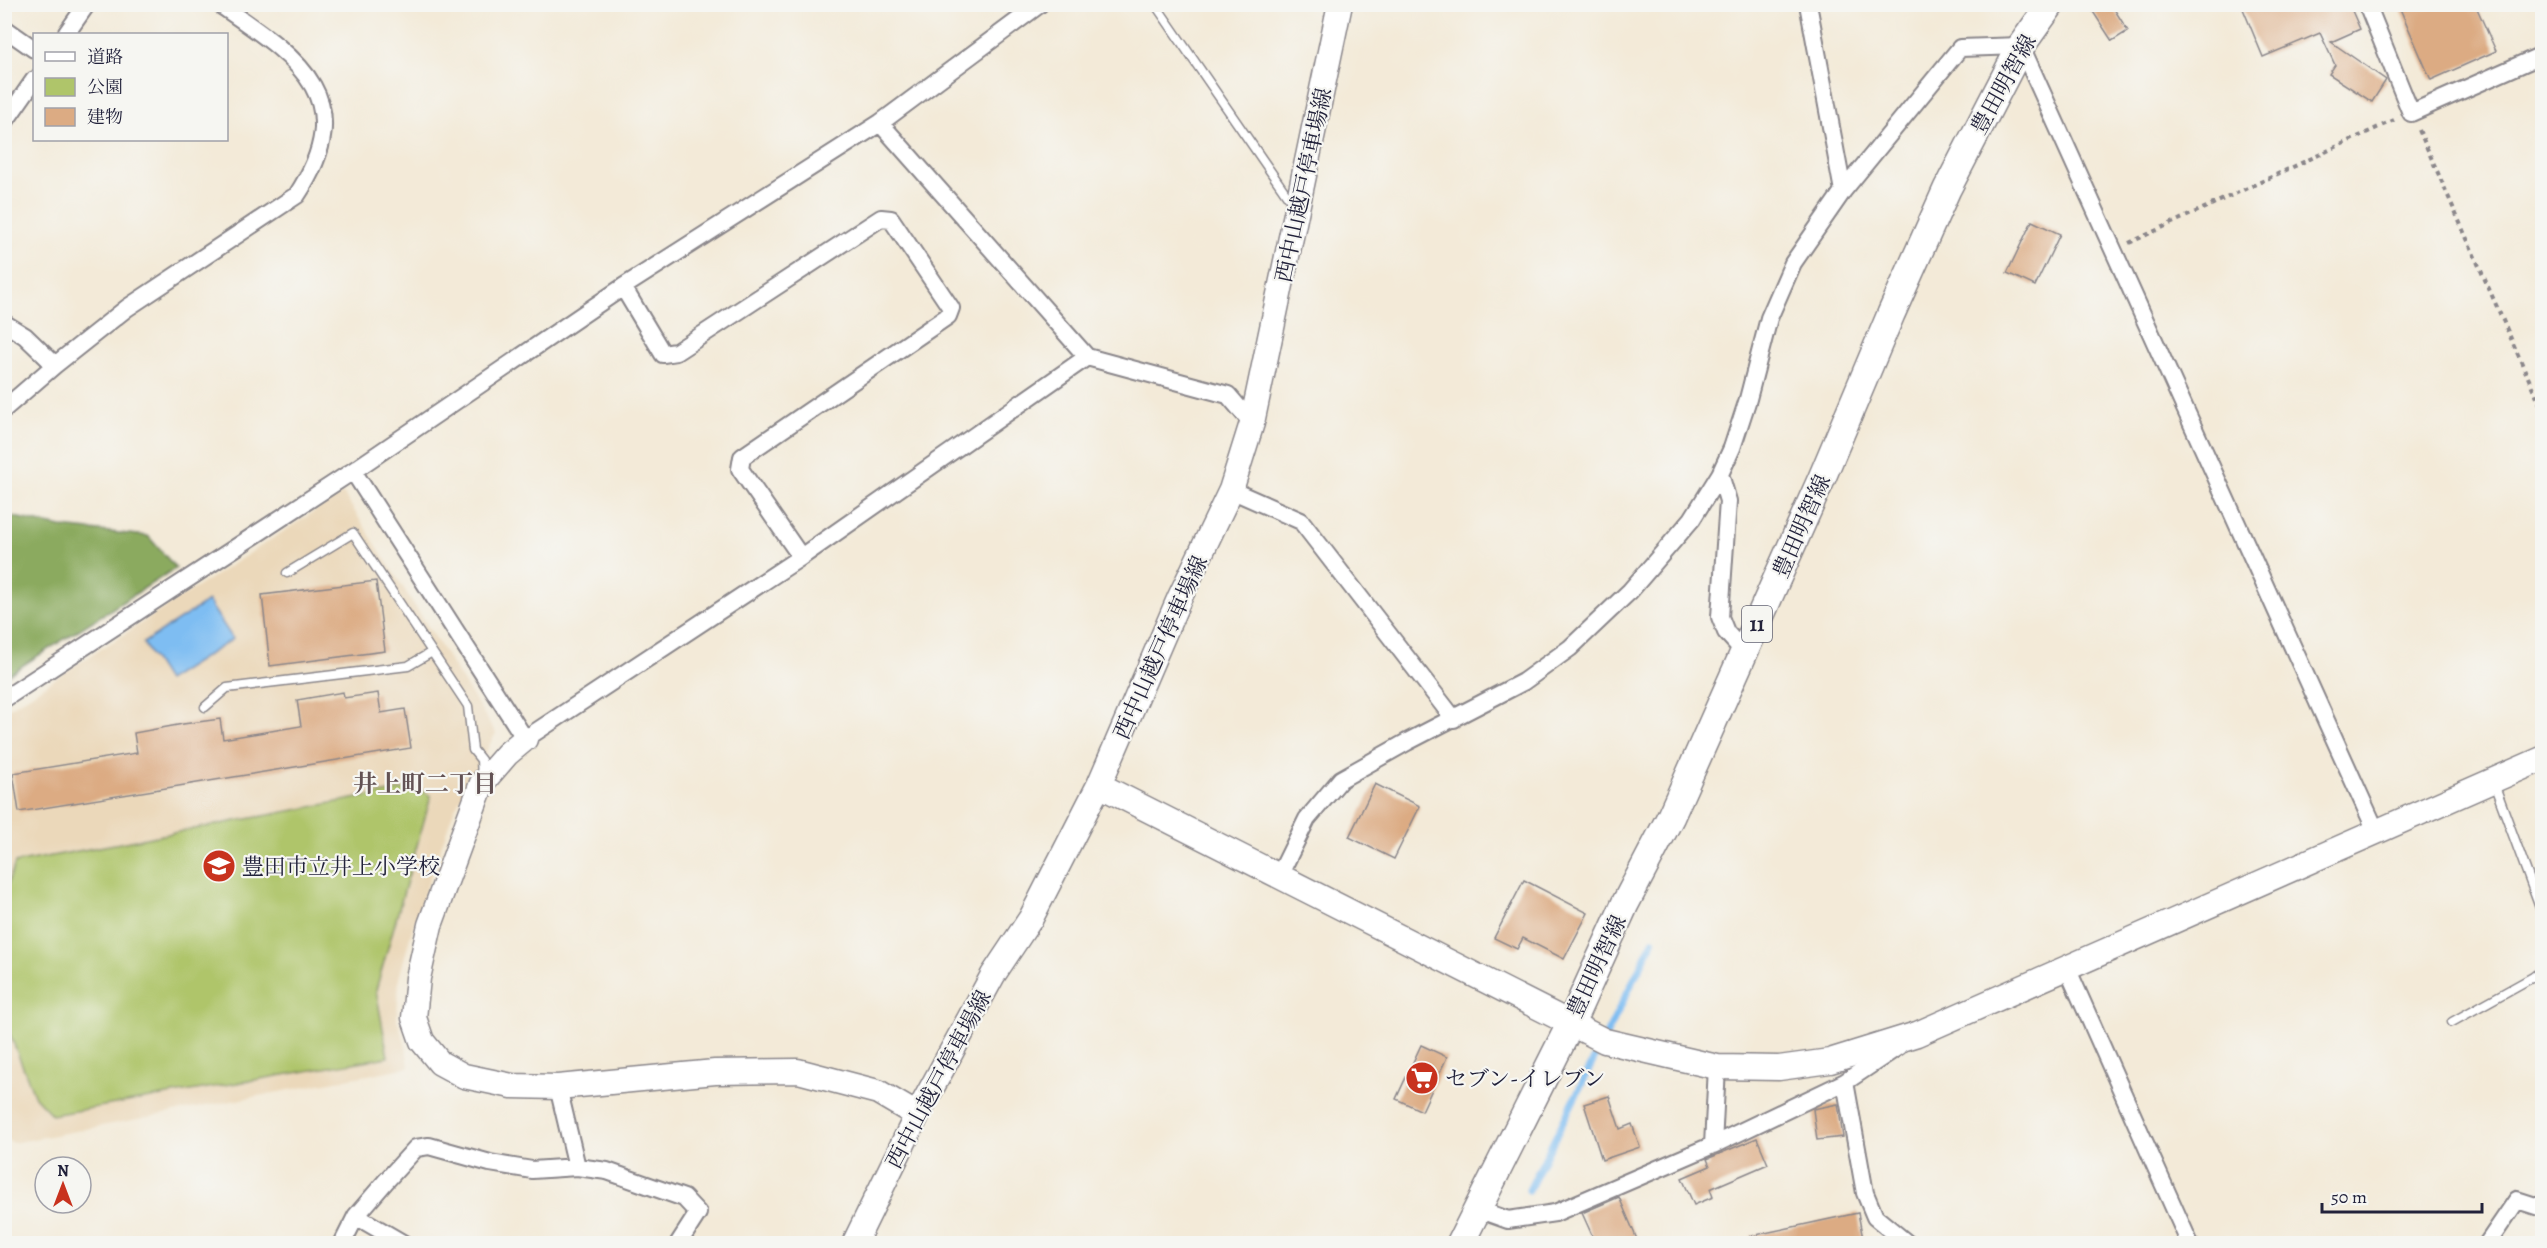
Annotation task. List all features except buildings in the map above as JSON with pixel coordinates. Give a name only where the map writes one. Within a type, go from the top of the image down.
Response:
[{"type":"main road","name":"豊田明智線","points":[[1460,1244],[1570,1025],[1625,904],[1671,816],[1745,653],[1947,189],[2021,46],[2051,4]]},
{"type":"street","points":[[67,33],[87,4]]},
{"type":"street","points":[[4,409],[127,308],[297,195],[306,180],[319,153],[322,130],[321,114],[313,84],[291,57],[219,4]]},
{"type":"street","points":[[4,699],[353,471],[623,287],[880,123],[1041,4]]},
{"type":"street","name":"西中山越戸停車場線","points":[[854,1244],[916,1115],[993,975],[1031,918],[1099,785],[1179,599],[1231,490],[1252,423],[1340,4]]},
{"type":"street","points":[[1808,4],[1843,191]]},
{"type":"street","points":[[2367,4],[2411,112],[2542,55]]},
{"type":"street","points":[[4,28],[33,48]]},
{"type":"street","points":[[1279,876],[1307,819],[1341,779],[1523,682],[1570,648],[1644,575],[1692,519],[1720,474],[1732,448],[1748,399],[1769,318],[1793,262],[1843,191],[1960,48],[2021,46],[2376,831]]},
{"type":"street","points":[[4,123],[11,98],[33,81]]},
{"type":"street","points":[[880,123],[1087,357],[1228,395],[1252,423]]},
{"type":"street","points":[[623,287],[663,354],[676,352],[881,218],[891,219],[951,308],[948,316],[742,457],[740,470],[801,557]]},
{"type":"street","points":[[4,323],[26,336],[55,365]]},
{"type":"street","points":[[916,1115],[878,1092],[798,1071],[715,1072],[558,1087],[512,1086],[464,1076],[440,1064],[422,1041],[414,1018],[418,978],[430,925],[482,783],[507,754],[525,739],[801,557],[1087,357]]},
{"type":"street","points":[[353,471],[525,739]]},
{"type":"street","points":[[1720,474],[1728,501],[1720,617],[1726,632],[1745,653]]},
{"type":"street","points":[[1231,490],[1301,521],[1454,719]]},
{"type":"street","points":[[1099,785],[1605,1041],[1717,1067],[1779,1068],[1830,1061],[1917,1034],[2542,759]]},
{"type":"street","points":[[2067,968],[2190,1244]]},
{"type":"street","points":[[1477,1209],[1508,1220],[1555,1214],[1713,1145],[1845,1082],[1917,1034]]},
{"type":"street","points":[[1713,1145],[1717,1067]]},
{"type":"street","points":[[1845,1082],[1865,1193],[1875,1217],[1908,1244]]},
{"type":"street","points":[[558,1087],[578,1167]]},
{"type":"street","points":[[342,1244],[356,1216],[416,1148],[429,1146],[490,1163],[532,1170],[578,1167],[607,1171],[684,1198],[698,1214],[678,1244]]},
{"type":"street","points":[[2487,1244],[2517,1200],[2542,1208]]},
{"type":"street","points":[[356,1216],[404,1244]]},
{"type":"lane","points":[[1155,4],[1298,211]]},
{"type":"lane","points":[[287,573],[353,533],[468,706],[473,750],[481,760],[482,783]]},
{"type":"lane","points":[[205,707],[227,688],[408,666],[432,652]]},
{"type":"lane","points":[[2493,780],[2542,913]]},
{"type":"lane","points":[[2452,1022],[2542,970]]},
{"type":"path","points":[[2112,250],[2411,112],[2542,409]]},
{"type":"shaded area","name":"豊田市立井上小学校","points":[[343,493],[496,733],[454,810],[414,923],[399,978],[397,1020],[406,1046],[409,1067],[13,1143],[5,1139],[5,711]]},
{"type":"green space","points":[[5,515],[61,527],[148,536],[176,568],[5,677]]},
{"type":"green space","points":[[416,787],[431,796],[376,990],[388,1057],[52,1115],[35,1097],[5,1022],[5,892],[15,863]]},
{"type":"water","points":[[208,601],[233,639],[167,681],[143,643]]},
{"type":"waterway","points":[[1529,1190],[1653,941]]},
{"type":"place","name":"豊田市立井上小学校","points":[[219,866]]},
{"type":"place","name":"セブン-イレブン","points":[[1422,1078]]},
{"type":"district","name":"井上町二丁目","points":[[425,784]]}]
